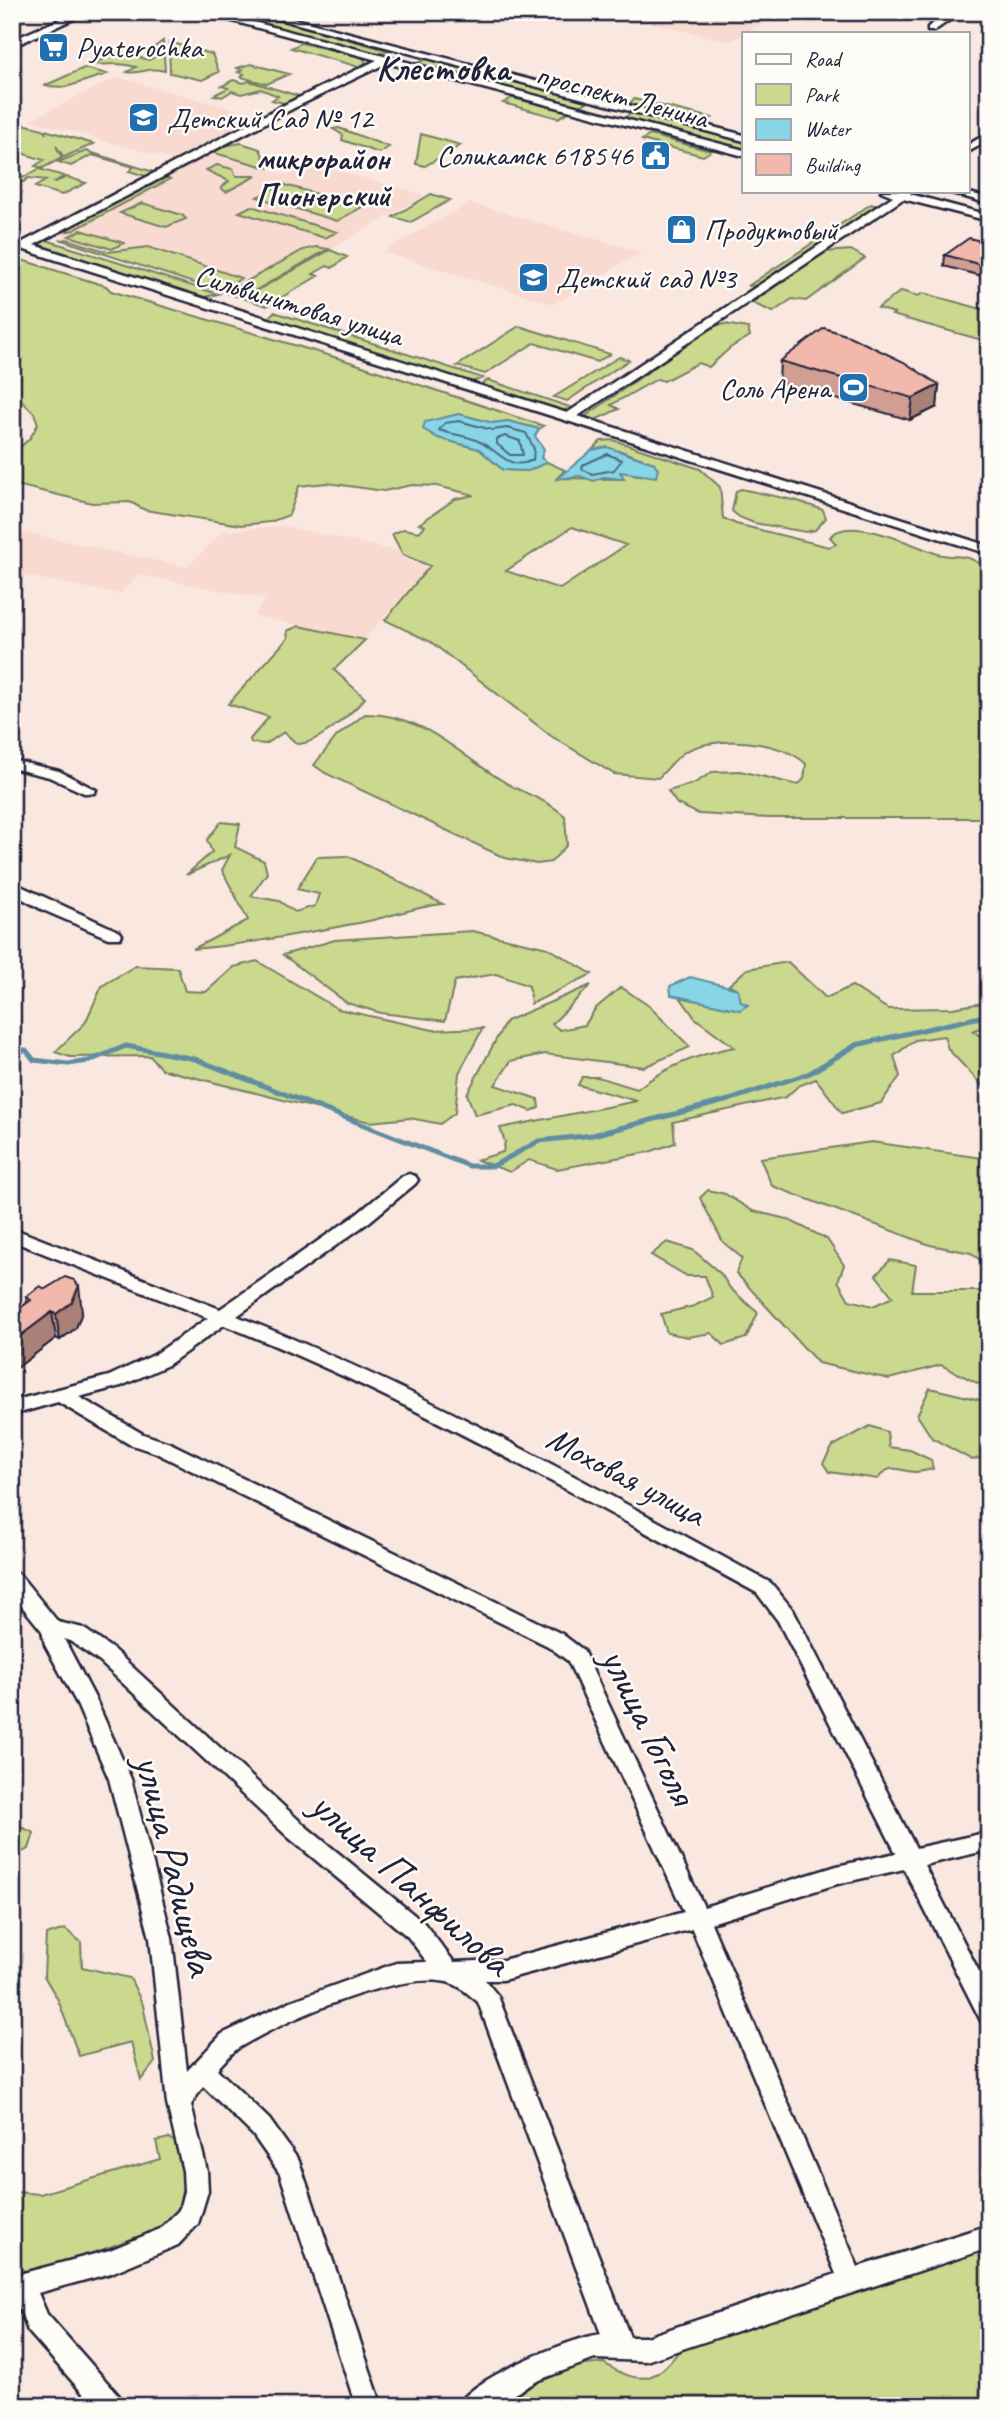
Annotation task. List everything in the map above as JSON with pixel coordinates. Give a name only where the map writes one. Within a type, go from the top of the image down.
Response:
[{"type":"street","points":[[12,44],[85,12]]},
{"type":"street","name":"проспект Ленина","points":[[203,12],[742,152]]},
{"type":"street","name":"проспект Ленина","points":[[256,12],[742,137]]},
{"type":"street","points":[[931,29],[957,12]]},
{"type":"street","points":[[18,244],[404,51]]},
{"type":"street","points":[[970,148],[989,135]]},
{"type":"street","points":[[954,192],[989,201]]},
{"type":"street","points":[[569,417],[905,193],[989,218]]},
{"type":"street","name":"Сильвинитовая улица","points":[[18,244],[989,550]]},
{"type":"street","points":[[12,764],[54,774],[89,790]]},
{"type":"street","points":[[12,887],[48,907],[114,935]]},
{"type":"street","points":[[12,1408],[62,1396],[150,1366],[223,1319],[363,1218],[409,1180]]},
{"type":"street","name":"Моховая улица","points":[[12,1234],[288,1343],[447,1417],[764,1588],[786,1616],[989,2014]]},
{"type":"street","name":"улица Гоголя","points":[[62,1396],[136,1439],[163,1448],[566,1646],[576,1656],[698,1918],[851,2280]]},
{"type":"street","points":[[12,1579],[52,1629]]},
{"type":"street","name":"улица Панфилова","points":[[52,1629],[76,1634],[107,1656],[296,1831],[416,1930],[449,1973],[467,1979],[487,1996],[618,2345]]},
{"type":"street","name":"улица Радищева","points":[[18,2287],[111,2261],[175,2233],[192,2209],[196,2191],[195,2171],[179,2104],[161,1938],[120,1779],[86,1700],[55,1645],[52,1629]]},
{"type":"street","points":[[179,2104],[201,2069],[230,2041],[299,2008],[396,1973],[503,1970],[698,1918],[837,1875],[989,1841]]},
{"type":"street","points":[[201,2069],[261,2127],[290,2169],[366,2397]]},
{"type":"street","points":[[471,2406],[500,2384],[595,2347],[618,2345],[642,2351],[699,2329],[989,2236]]},
{"type":"street","points":[[18,2287],[37,2322],[111,2406]]},
{"type":"shaded area","points":[[782,12],[747,32],[742,32],[742,35],[730,42],[615,14]]},
{"type":"shaded area","name":"Детский Сад № 12","points":[[117,77],[259,116],[174,160],[30,120]]},
{"type":"shaded area","points":[[211,154],[288,175],[311,163],[425,195],[249,295],[58,235]]},
{"type":"shaded area","name":"Детский сад №3","points":[[470,203],[641,252],[554,304],[382,252]]},
{"type":"shaded area","points":[[283,526],[397,551],[403,558],[427,567],[365,639],[254,616],[265,599],[139,575],[119,594],[26,576],[12,588],[12,530],[187,567],[223,531]]},
{"type":"green space","points":[[212,12],[248,12],[390,51],[373,54]]},
{"type":"green space","points":[[163,41],[165,71],[154,69],[132,73],[127,72],[136,67],[123,64],[92,64],[119,52],[149,60],[158,55],[148,52]]},
{"type":"green space","points":[[169,42],[212,54],[219,72],[202,80],[170,73]]},
{"type":"green space","points":[[301,43],[362,57],[366,62],[359,67],[291,48]]},
{"type":"green space","points":[[426,59],[589,101],[578,107],[415,65]]},
{"type":"green space","points":[[251,64],[289,74],[267,84],[241,77],[244,74],[238,72],[242,70],[237,68]]},
{"type":"green space","points":[[84,68],[107,74],[66,87],[44,86]]},
{"type":"green space","points":[[233,80],[244,83],[249,81],[302,97],[287,104],[272,100],[278,96],[261,89],[241,94],[232,91],[222,97],[214,95],[228,88],[222,86]]},
{"type":"green space","points":[[512,98],[569,112],[558,118],[503,103]]},
{"type":"green space","points":[[634,99],[712,118],[704,123],[627,106]]},
{"type":"green space","points":[[629,114],[640,114],[742,140],[742,150],[629,120],[625,118]]},
{"type":"green space","points":[[15,122],[43,129],[46,134],[45,130],[94,144],[64,157],[56,146],[62,158],[43,168],[35,166],[44,160],[12,150]]},
{"type":"green space","points":[[339,128],[389,147],[379,153],[342,140],[343,135],[333,129]]},
{"type":"green space","points":[[421,134],[461,145],[425,166],[416,164]]},
{"type":"green space","points":[[650,135],[711,151],[703,156],[642,140]]},
{"type":"green space","points":[[241,143],[260,149],[268,168],[211,152],[223,146]]},
{"type":"green space","points":[[86,151],[157,173],[78,216],[73,214],[146,176],[129,171],[134,167],[92,155],[71,166],[58,162]]},
{"type":"green space","points":[[217,165],[233,169],[236,176],[256,176],[226,192],[221,188],[229,181],[206,170]]},
{"type":"green space","points":[[39,169],[64,176],[53,183],[67,177],[86,183],[62,195],[35,187],[47,180],[28,178],[24,182],[16,181]]},
{"type":"green space","points":[[165,177],[170,179],[74,230],[58,233]]},
{"type":"green space","points":[[282,184],[362,207],[337,221],[257,197]]},
{"type":"green space","points":[[431,194],[450,200],[411,222],[393,217]]},
{"type":"green space","points":[[142,203],[182,215],[186,219],[166,227],[120,213]]},
{"type":"green space","points":[[871,204],[877,206],[758,285],[748,286]]},
{"type":"green space","points":[[251,206],[337,232],[325,238],[239,212]]},
{"type":"green space","points":[[81,230],[124,243],[112,249],[69,236]]},
{"type":"green space","points":[[43,239],[218,294],[200,298],[34,246]]},
{"type":"green space","points":[[67,239],[108,252],[148,247],[241,278],[221,292],[62,240]]},
{"type":"green space","points":[[316,247],[328,249],[249,294],[233,289],[303,250]]},
{"type":"green space","points":[[330,250],[347,257],[332,268],[327,266],[313,274],[318,276],[267,306],[227,293],[232,290],[249,295]]},
{"type":"green space","points":[[851,250],[865,258],[806,301],[792,299],[773,312],[752,303],[824,252]]},
{"type":"green space","points":[[12,257],[106,286],[111,291],[341,359],[544,426],[539,429],[508,421],[493,423],[459,414],[435,420],[438,438],[479,449],[503,470],[528,471],[547,462],[565,470],[557,478],[624,479],[620,471],[640,476],[654,463],[621,451],[592,450],[601,441],[613,440],[700,469],[720,487],[723,518],[736,524],[829,547],[836,544],[830,537],[839,531],[866,530],[938,554],[961,556],[989,567],[989,818],[768,818],[699,814],[677,804],[668,791],[695,783],[712,772],[740,771],[798,785],[804,779],[806,764],[795,756],[765,745],[731,742],[699,746],[686,751],[658,778],[614,774],[551,736],[431,642],[385,620],[430,566],[403,555],[392,534],[404,529],[419,532],[425,526],[419,524],[455,499],[474,495],[437,486],[412,485],[384,491],[327,483],[299,486],[289,515],[270,522],[241,525],[145,510],[130,502],[92,503],[12,484],[12,455],[30,438],[38,424],[34,413],[12,391]],"holes":[[[572,527],[626,545],[560,589],[506,571]]]},
{"type":"green space","points":[[901,291],[918,296],[923,293],[989,311],[989,342],[892,315],[894,313],[878,308]]},
{"type":"green space","points":[[274,312],[483,378],[469,383],[267,319]]},
{"type":"green space","points":[[725,324],[748,328],[750,336],[730,348],[709,367],[698,363],[664,381],[657,379],[611,405],[619,409],[593,421],[583,418],[713,326]]},
{"type":"green space","points":[[519,326],[610,354],[597,362],[534,343],[485,374],[457,366]]},
{"type":"green space","points":[[619,357],[629,360],[567,401],[554,397]]},
{"type":"green space","points":[[488,380],[573,408],[559,411],[483,388],[482,384]]},
{"type":"green space","points":[[741,489],[798,501],[823,510],[826,518],[815,530],[806,532],[754,523],[732,511],[736,491]]},
{"type":"green space","points":[[299,626],[365,640],[334,670],[365,698],[334,727],[305,743],[297,744],[284,732],[266,744],[251,743],[250,739],[269,717],[228,704],[288,638],[287,631]]},
{"type":"green space","points":[[365,714],[407,721],[425,729],[508,784],[551,806],[565,816],[567,845],[551,862],[537,864],[505,858],[325,773],[314,765],[337,736]]},
{"type":"green space","points":[[221,822],[240,824],[235,847],[264,861],[267,873],[251,896],[279,901],[295,912],[315,906],[319,894],[297,889],[317,857],[348,856],[443,904],[370,921],[193,949],[248,920],[222,870],[230,855],[186,875],[212,852],[207,840]]},
{"type":"green space","points":[[472,931],[548,948],[592,974],[531,1004],[529,986],[496,974],[455,981],[445,1021],[381,1013],[347,1003],[283,955],[335,940]]},
{"type":"green space","points":[[257,961],[338,1009],[433,1030],[483,1028],[459,1073],[455,1113],[440,1124],[410,1118],[370,1122],[161,1069],[150,1056],[70,1057],[55,1052],[85,1023],[102,986],[135,966],[178,968],[185,991],[206,992],[234,967]]},
{"type":"green space","points":[[788,962],[826,998],[852,986],[888,1009],[952,1008],[989,1002],[989,1024],[973,1031],[989,1043],[989,1093],[948,1049],[944,1036],[915,1040],[894,1056],[900,1076],[881,1103],[842,1113],[816,1079],[798,1086],[786,1097],[673,1122],[675,1143],[649,1152],[557,1169],[529,1160],[510,1172],[477,1160],[503,1152],[505,1142],[500,1128],[637,1101],[578,1085],[582,1077],[598,1077],[637,1089],[683,1062],[734,1047],[695,1018],[680,997],[740,1010],[738,989],[729,985],[747,969]]},
{"type":"green space","points":[[591,985],[552,1024],[560,1030],[585,1025],[595,1009],[621,987],[649,1006],[690,1047],[644,1067],[545,1054],[511,1061],[495,1085],[538,1099],[539,1108],[531,1111],[516,1105],[475,1115],[467,1094],[506,1021]]},
{"type":"green space","points":[[872,1142],[989,1159],[989,1267],[971,1253],[930,1245],[772,1186],[760,1158]]},
{"type":"green space","points":[[708,1190],[725,1194],[753,1211],[787,1219],[827,1239],[844,1265],[838,1281],[849,1300],[873,1306],[893,1297],[876,1275],[890,1260],[916,1265],[912,1291],[989,1291],[989,1389],[941,1365],[889,1379],[818,1363],[736,1273],[742,1258],[723,1242],[700,1198]]},
{"type":"green space","points":[[667,1242],[693,1250],[721,1274],[730,1288],[758,1313],[746,1338],[724,1345],[711,1333],[688,1337],[667,1333],[661,1314],[694,1306],[713,1297],[705,1276],[687,1276],[651,1255]]},
{"type":"green space","points":[[930,1388],[989,1402],[989,1455],[972,1460],[932,1438],[917,1415]]},
{"type":"green space","points":[[870,1426],[887,1432],[889,1447],[910,1450],[931,1460],[933,1469],[915,1472],[891,1469],[878,1479],[829,1472],[823,1463],[833,1446]]},
{"type":"green space","points":[[17,1825],[34,1833],[29,1849],[12,1856],[12,1826]]},
{"type":"green space","points":[[65,1929],[81,1942],[82,1967],[130,1978],[143,2005],[155,2062],[141,2080],[131,2042],[79,2056],[58,2000],[44,1976],[46,1935]]},
{"type":"green space","points":[[169,2138],[180,2146],[189,2198],[171,2225],[29,2276],[12,2259],[12,2196],[16,2192],[40,2194],[160,2159],[156,2141]]},
{"type":"green space","points":[[989,2244],[989,2406],[485,2406],[568,2367],[604,2363],[629,2376],[649,2377],[666,2366],[684,2344]]},
{"type":"water","points":[[459,414],[493,423],[508,421],[539,429],[535,436],[544,449],[541,458],[547,462],[528,471],[503,470],[479,449],[438,438],[423,429],[425,422]]},
{"type":"water","points":[[607,447],[654,463],[658,469],[656,477],[620,472],[624,479],[603,477],[594,481],[580,476],[557,479],[592,450]]},
{"type":"water","points":[[690,977],[738,989],[741,1002],[748,1005],[740,1010],[671,995],[670,986]]},
{"type":"building","points":[[969,238],[989,243],[989,267],[945,255]]},
{"type":"building","points":[[824,328],[849,336],[904,362],[939,385],[913,398],[780,361]]},
{"type":"building","points":[[65,1277],[74,1280],[79,1286],[72,1302],[56,1314],[52,1312],[12,1342],[12,1314],[31,1300],[26,1297],[40,1286],[45,1289]]},
{"type":"waterway","points":[[12,1051],[26,1050],[34,1060],[68,1064],[89,1061],[126,1046],[195,1059],[469,1166],[493,1166],[539,1141],[593,1135],[729,1100],[810,1073],[856,1045],[989,1015]]},
{"type":"place","name":"Pyaterochka","points":[[53,47]]},
{"type":"place","name":"Детский Сад № 12","points":[[144,118]]},
{"type":"place","name":"Соликамск 618546","points":[[656,155]]},
{"type":"place","name":"Продуктовый","points":[[681,230]]},
{"type":"place","name":"Детский сад №3","points":[[533,278]]},
{"type":"place","name":"Соль Арена","points":[[853,388]]},
{"type":"district","name":"Клестовка","points":[[443,68]]},
{"type":"district","name":"микрорайон Пионерский","points":[[323,176]]}]
